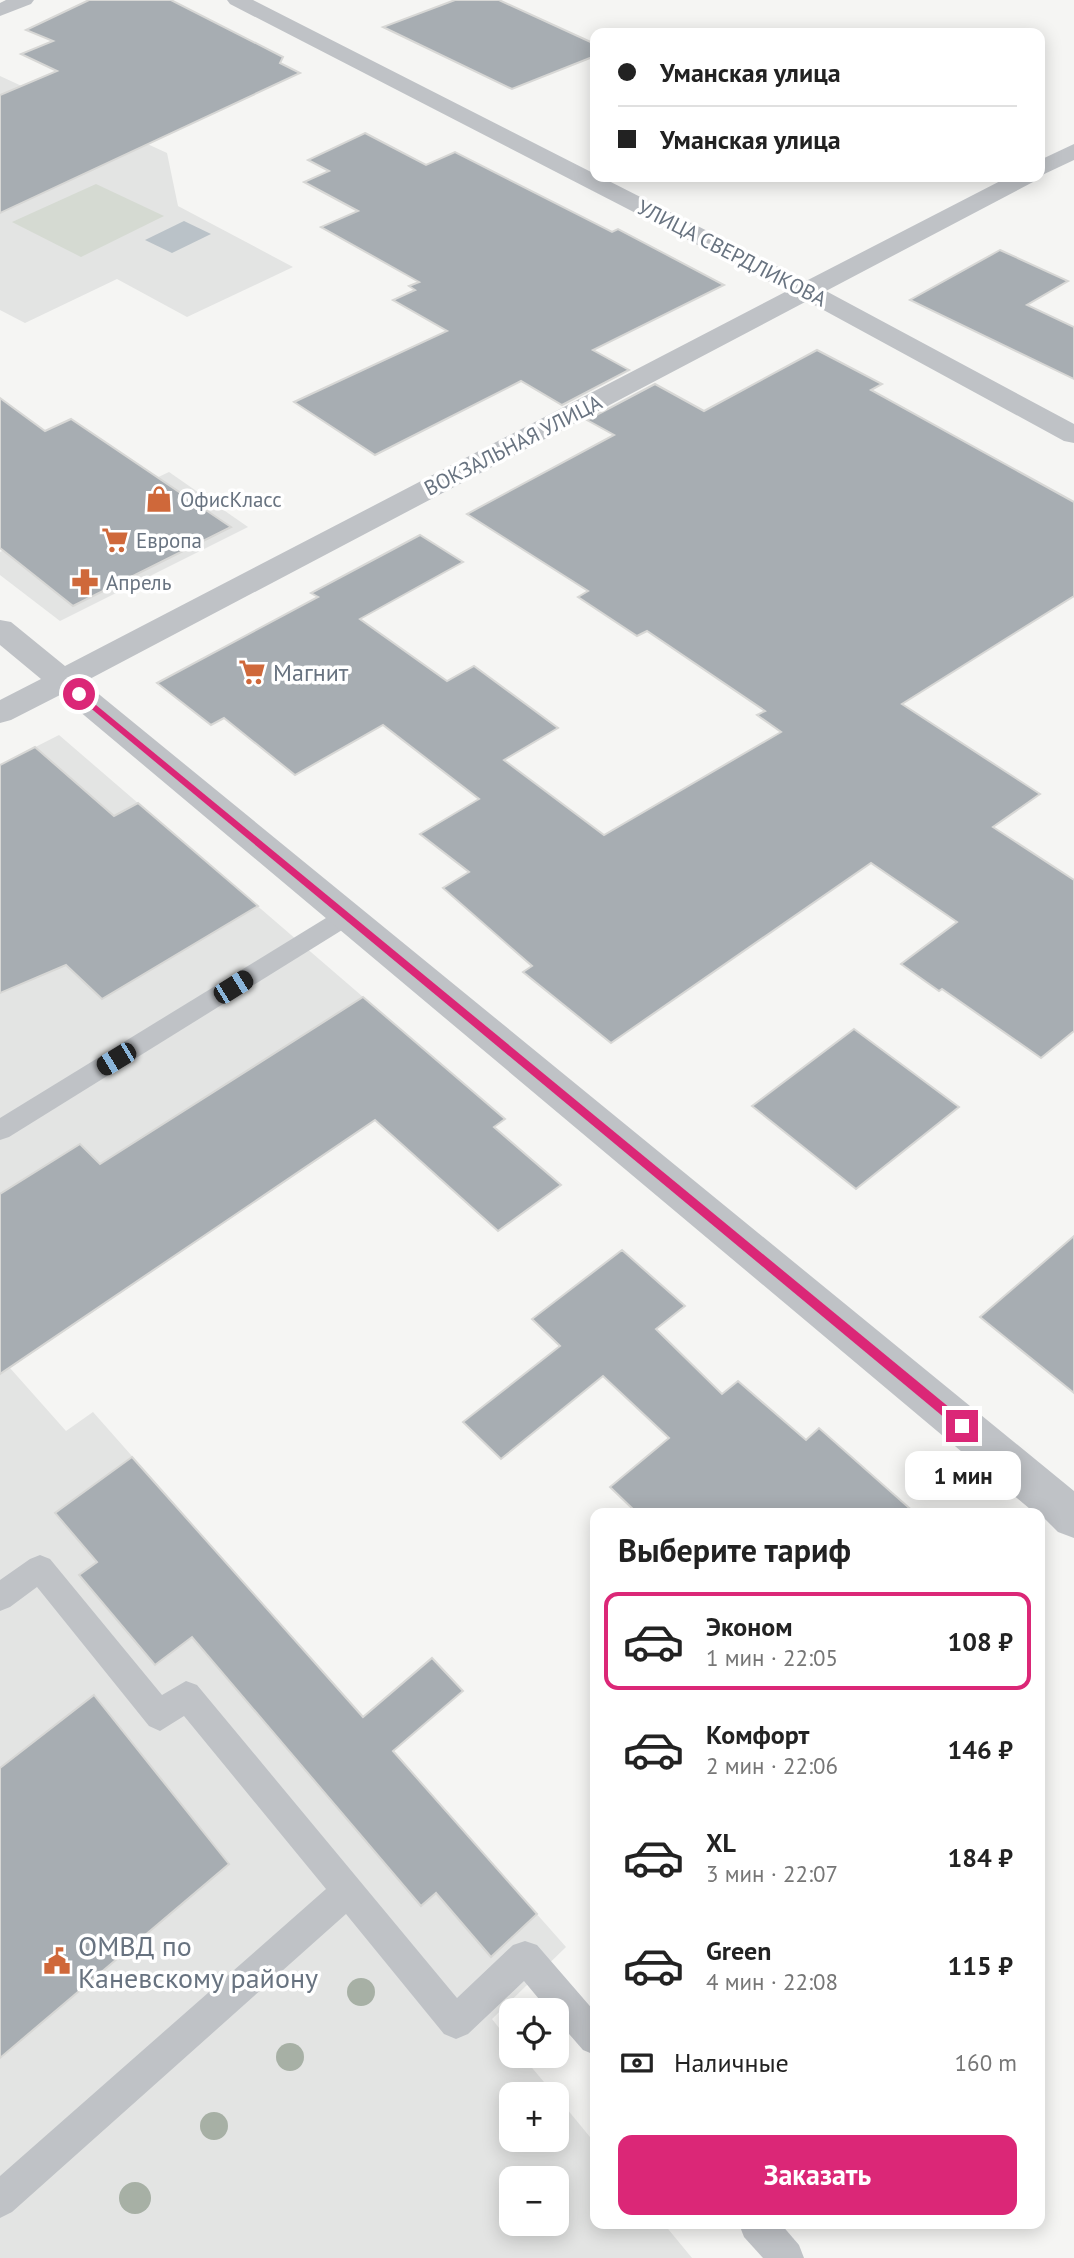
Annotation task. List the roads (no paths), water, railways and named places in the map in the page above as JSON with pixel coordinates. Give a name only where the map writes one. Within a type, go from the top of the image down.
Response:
[{"type":"street","points":[[0,10],[24,0]]},
{"type":"street","name":"УЛИЦА СВЕРДЛИКОВА","points":[[237,0],[590,181]]},
{"type":"street","points":[[1045,166],[1074,151]]},
{"type":"street","name":"УЛИЦА СВЕРДЛИКОВА","points":[[593,182],[808,292],[1074,435]]},
{"type":"street","name":"ВОКЗАЛЬНАЯ УЛИЦА","points":[[0,713],[1016,182]]},
{"type":"street","points":[[0,629],[1074,1518]]},
{"type":"lane","points":[[0,1130],[347,916]]},
{"type":"lane","points":[[0,1597],[40,1568],[160,1716],[186,1695],[456,2022],[525,1957],[590,2032]]},
{"type":"lane","points":[[0,2200],[348,1891]]},
{"type":"lane","points":[[761,2229],[786,2258]]},
{"type":"place","name":"ОфисКласс","points":[[159,499]]},
{"type":"place","name":"Европа","points":[[115,540]]},
{"type":"place","name":"Апрель","points":[[85,582]]},
{"type":"place","name":"Магнит","points":[[252,672]]},
{"type":"place","name":"ОМВД по Каневскому району","points":[[57,1961]]}]
